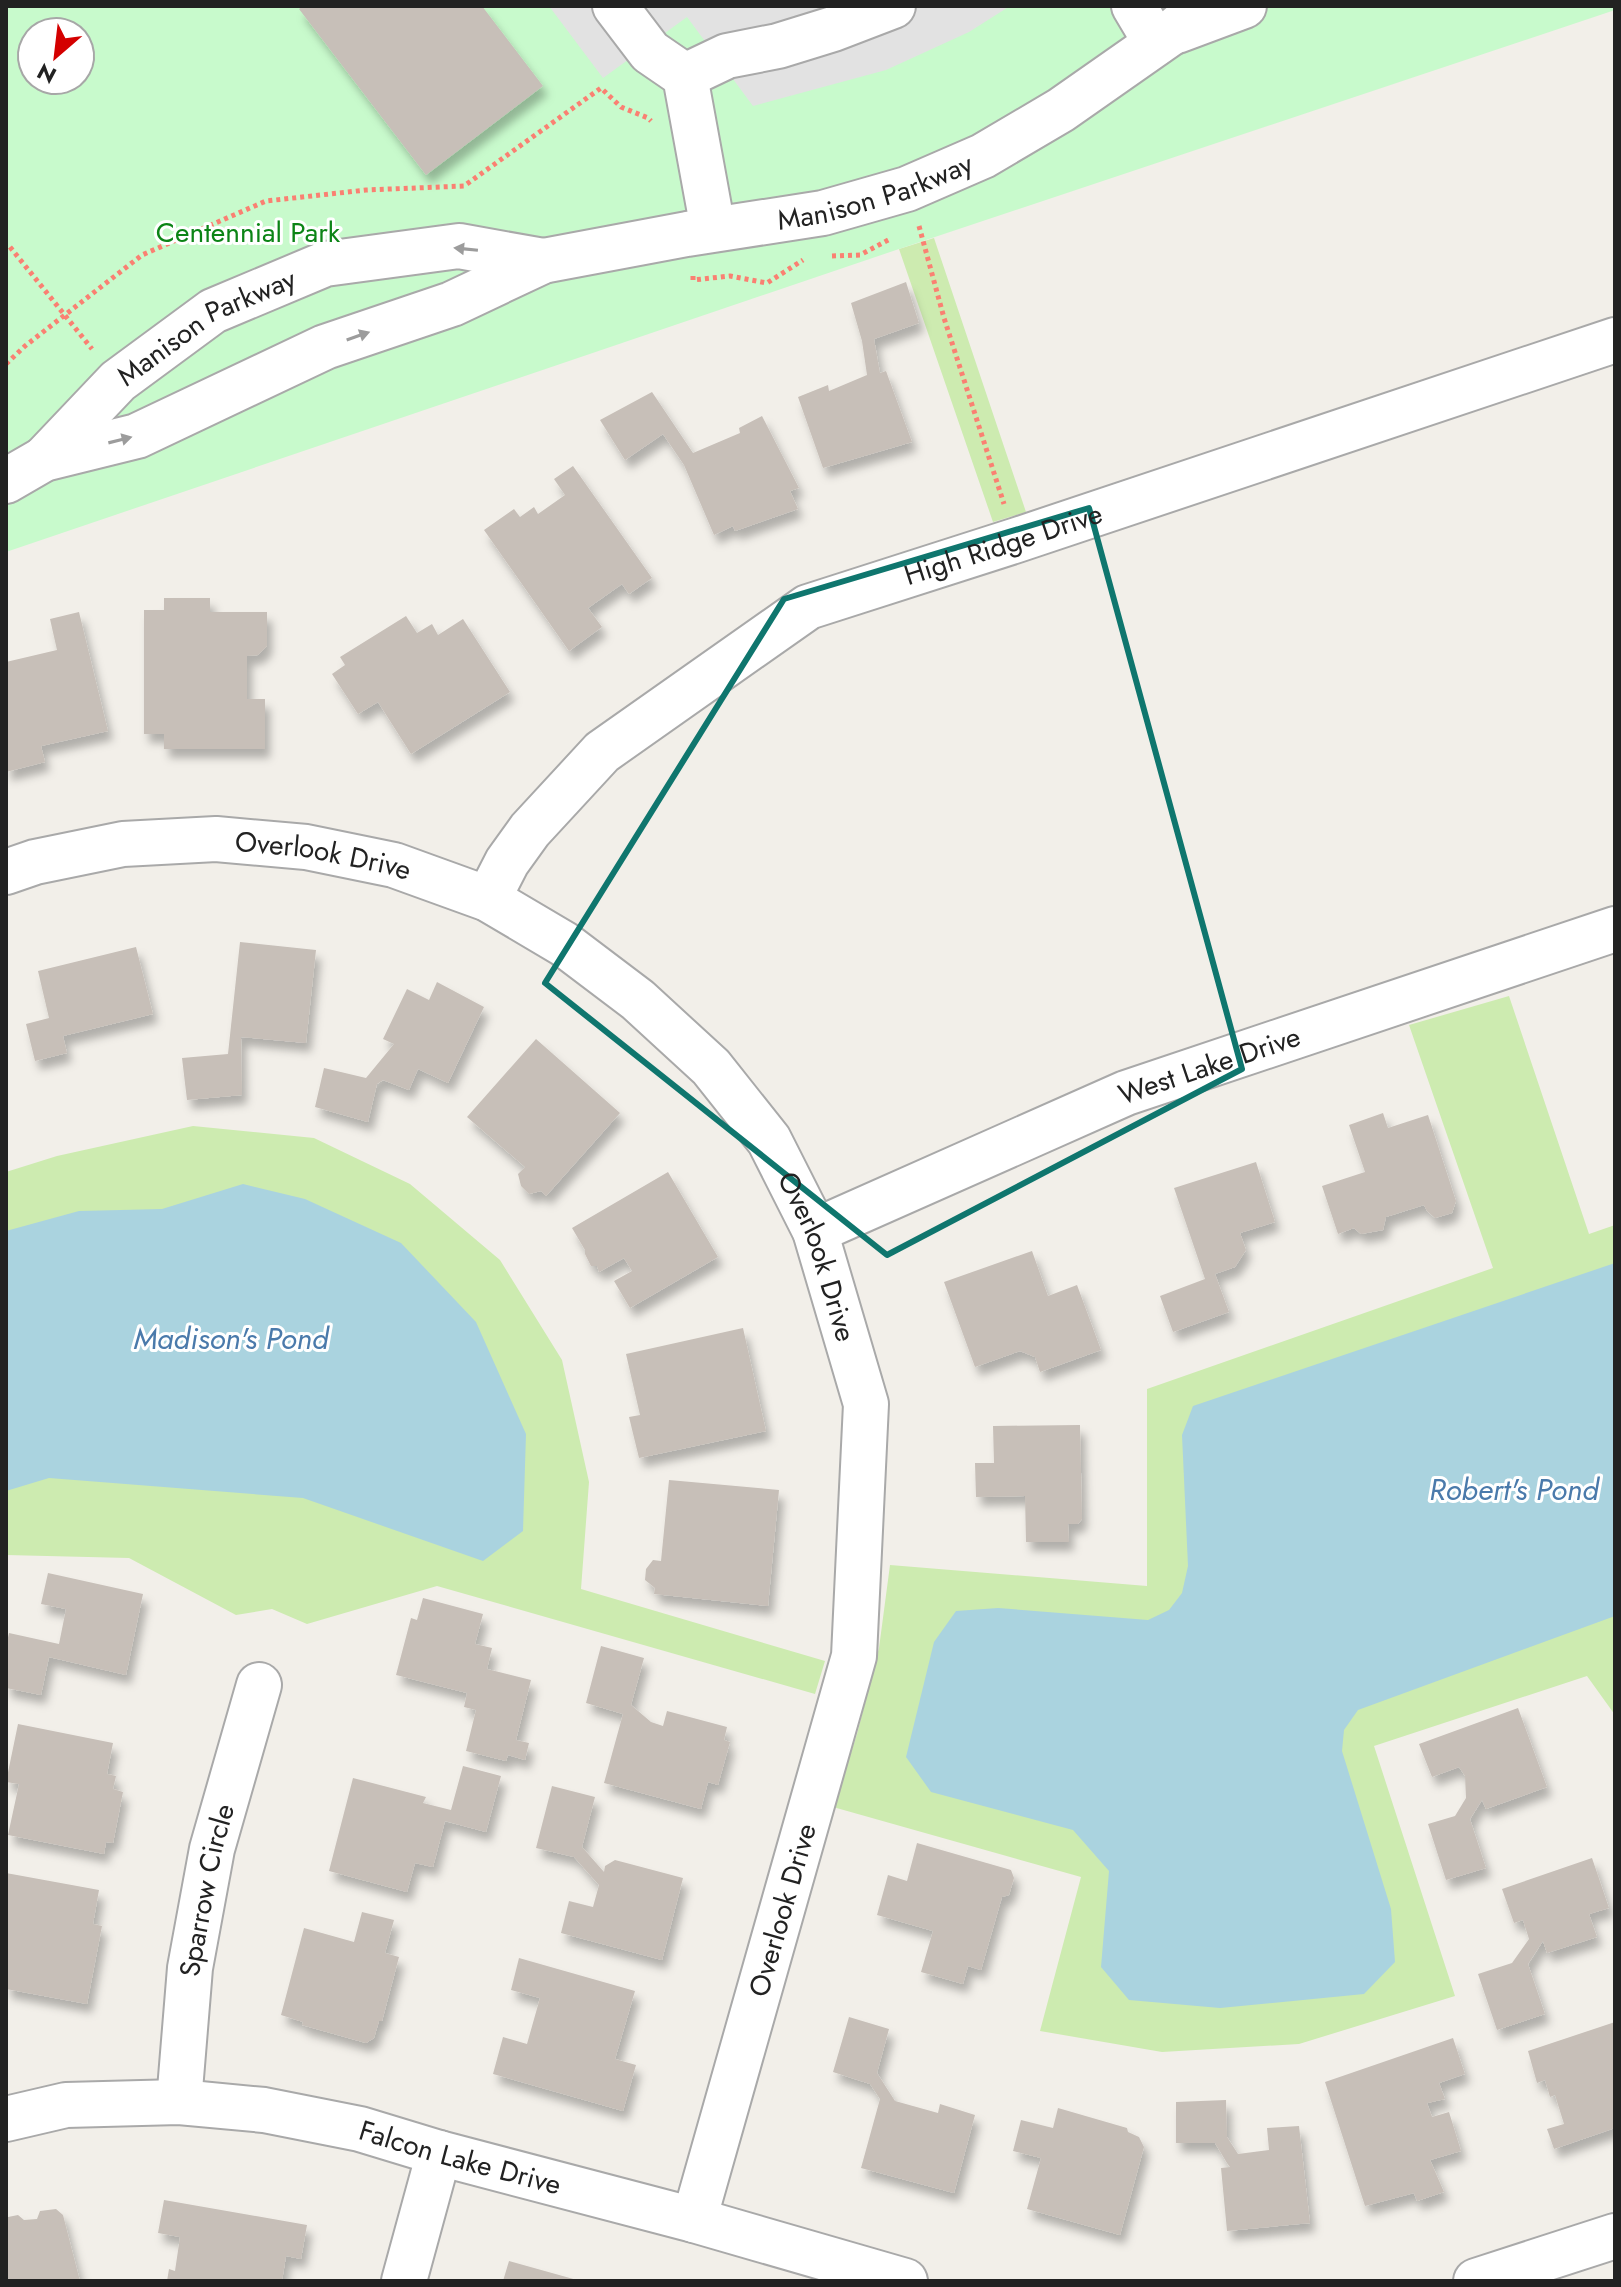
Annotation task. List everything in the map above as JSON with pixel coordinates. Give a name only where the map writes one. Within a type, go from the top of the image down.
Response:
[{"type":"street","points":[[615,6],[650,52],[685,76]]},
{"type":"street","points":[[685,76],[727,56],[778,46],[893,6]]},
{"type":"street","points":[[1134,6],[1177,27]]},
{"type":"street","name":"Manison Parkway","points":[[6,481],[44,459],[137,436],[325,347],[452,304],[543,261],[823,213],[907,189],[983,156],[1035,126],[1177,27],[1244,6]]},
{"type":"street","points":[[685,76],[700,232]]},
{"type":"street","name":"Manison Parkway","points":[[44,459],[118,381],[213,311],[325,264],[459,246],[543,261]]},
{"type":"street","name":"High Ridge Drive","points":[[488,899],[507,862],[530,830],[602,752],[808,607],[1615,340]]},
{"type":"street","name":"Overlook Drive","points":[[6,872],[35,862],[123,844],[216,839],[306,847],[394,865],[488,899],[564,944],[638,1000],[711,1067],[769,1140],[815,1231],[866,1404],[854,1656],[694,2220]]},
{"type":"street","name":"West Lake Drive","points":[[815,1231],[1126,1093],[1615,929]]},
{"type":"street","name":"Sparrow Circle","points":[[179,2102],[190,1968],[212,1849],[259,1685]]},
{"type":"street","name":"Falcon Lake Drive","points":[[6,2119],[66,2105],[179,2102],[264,2110],[360,2129],[905,2281]]},
{"type":"street","points":[[404,2281],[439,2153]]},
{"type":"street","points":[[1476,2281],[1615,2236]]},
{"type":"path","points":[[6,364],[142,255],[266,201],[366,190],[464,186],[601,88],[621,107],[648,118],[656,126]]},
{"type":"path","points":[[907,231],[919,224],[944,318],[1006,508]]},
{"type":"path","points":[[700,232],[693,280],[730,276],[767,283],[809,256]]},
{"type":"path","points":[[821,256],[860,255],[895,237]]},
{"type":"path","points":[[10,247],[118,381]]},
{"type":"highlighted area","points":[[1089,508],[1242,1069],[887,1255],[545,983],[784,599]]},
{"type":"green space","name":"Centennial Park","points":[[6,6],[1615,6],[1615,10],[6,552]]},
{"type":"green space","points":[[934,238],[1026,512],[993,522],[899,249]]},
{"type":"green space","points":[[1509,996],[1589,1234],[1615,1225],[1615,1715],[1587,1676],[1374,1746],[1455,1996],[1299,2044],[1162,2052],[1040,2031],[1081,1877],[833,1807],[857,1734],[879,1648],[890,1565],[1147,1586],[1147,1389],[1493,1268],[1409,1025]]},
{"type":"green space","points":[[193,1126],[314,1138],[410,1184],[500,1260],[562,1360],[589,1482],[581,1589],[825,1661],[815,1694],[437,1586],[307,1624],[272,1609],[236,1615],[129,1558],[6,1555],[6,1172],[57,1156]]},
{"type":"shaded area","points":[[549,6],[1010,6],[969,32],[886,70],[753,106],[687,17],[603,78]]},
{"type":"water","name":"Madison's Pond","points":[[243,1184],[305,1199],[401,1243],[476,1322],[526,1434],[523,1531],[483,1561],[303,1498],[49,1478],[6,1491],[6,1231],[79,1211],[162,1209]]},
{"type":"water","name":"Robert's Pond","points":[[1615,1263],[1615,1616],[1358,1710],[1344,1730],[1342,1751],[1391,1909],[1395,1962],[1364,1994],[1220,2008],[1129,2000],[1101,1967],[1109,1871],[1073,1830],[931,1792],[906,1757],[934,1642],[956,1611],[998,1608],[1148,1620],[1169,1610],[1182,1593],[1188,1566],[1182,1435],[1193,1406]]},
{"type":"building","points":[[303,6],[482,6],[543,86],[426,175],[299,9]]},
{"type":"building","points":[[906,282],[919,323],[874,339],[880,373],[886,371],[912,442],[823,468],[798,397],[828,385],[829,391],[867,375],[862,341],[851,303]]},
{"type":"building","points":[[652,392],[693,453],[740,433],[739,428],[762,416],[799,488],[790,491],[798,509],[735,531],[733,526],[714,535],[684,465],[663,434],[625,460],[600,420]]},
{"type":"building","points":[[573,466],[652,578],[629,594],[622,584],[588,608],[602,627],[569,651],[484,530],[514,509],[520,517],[534,507],[538,514],[565,495],[554,479]]},
{"type":"building","points":[[164,598],[210,598],[210,612],[267,612],[267,646],[258,655],[247,656],[247,699],[265,699],[265,749],[164,749],[164,734],[144,734],[144,610],[164,610]]},
{"type":"building","points":[[79,612],[108,731],[41,746],[45,762],[6,772],[6,662],[57,650],[50,619]]},
{"type":"building","points":[[406,616],[417,633],[432,624],[438,635],[463,619],[510,692],[411,754],[378,702],[358,714],[332,674],[345,665],[340,657]]},
{"type":"building","points":[[240,942],[316,950],[306,1043],[241,1037],[242,1095],[187,1100],[182,1058],[228,1054]]},
{"type":"building","points":[[136,947],[153,1014],[63,1036],[67,1053],[35,1061],[26,1024],[49,1018],[38,971]]},
{"type":"building","points":[[437,982],[484,1007],[448,1083],[418,1069],[409,1090],[383,1080],[377,1084],[368,1122],[315,1107],[324,1068],[366,1078],[394,1044],[383,1039],[407,989],[429,1000]]},
{"type":"building","points":[[536,1039],[620,1113],[546,1196],[541,1191],[529,1194],[521,1186],[518,1174],[525,1167],[467,1117]]},
{"type":"building","points":[[1383,1113],[1388,1128],[1428,1115],[1456,1201],[1452,1213],[1435,1218],[1424,1205],[1386,1217],[1383,1230],[1361,1234],[1354,1228],[1338,1234],[1322,1186],[1365,1172],[1349,1125]]},
{"type":"building","points":[[1256,1162],[1275,1222],[1240,1233],[1246,1250],[1235,1267],[1215,1274],[1229,1312],[1173,1332],[1160,1296],[1205,1279],[1174,1188]]},
{"type":"building","points":[[668,1172],[718,1257],[630,1308],[614,1281],[632,1271],[624,1258],[599,1272],[597,1266],[591,1266],[572,1228]]},
{"type":"building","points":[[1032,1251],[1048,1296],[1077,1285],[1101,1350],[1040,1372],[1035,1357],[1020,1351],[975,1367],[944,1282]]},
{"type":"building","points":[[743,1328],[766,1431],[639,1458],[629,1417],[640,1415],[626,1354]]},
{"type":"building","points":[[1080,1425],[1082,1519],[1078,1524],[1068,1524],[1069,1542],[1026,1542],[1025,1496],[976,1497],[975,1463],[994,1463],[993,1426]]},
{"type":"building","points":[[669,1480],[779,1490],[768,1606],[654,1594],[655,1588],[645,1580],[646,1569],[653,1560],[661,1561]]},
{"type":"building","points":[[48,1573],[143,1594],[126,1675],[49,1657],[41,1695],[6,1688],[9,1633],[59,1644],[66,1609],[41,1604]]},
{"type":"building","points":[[423,1598],[483,1614],[475,1644],[492,1648],[487,1669],[531,1680],[516,1740],[529,1743],[525,1760],[508,1755],[506,1761],[466,1751],[476,1710],[464,1707],[467,1693],[396,1675],[411,1618],[417,1620]]},
{"type":"building","points":[[601,1646],[644,1658],[631,1705],[651,1722],[663,1726],[667,1711],[727,1727],[724,1740],[730,1742],[718,1785],[708,1782],[701,1809],[604,1783],[623,1714],[586,1703]]},
{"type":"building","points":[[1518,1708],[1547,1787],[1486,1809],[1482,1800],[1470,1819],[1486,1868],[1446,1880],[1428,1824],[1455,1816],[1466,1798],[1465,1776],[1459,1767],[1432,1777],[1419,1744]]},
{"type":"building","points":[[18,1724],[113,1743],[107,1774],[116,1776],[113,1789],[123,1792],[113,1843],[106,1842],[104,1854],[8,1835],[19,1784],[6,1782]]},
{"type":"building","points":[[463,1766],[501,1776],[486,1832],[445,1821],[433,1867],[415,1863],[407,1892],[329,1871],[353,1778],[426,1797],[423,1803],[451,1810]]},
{"type":"building","points":[[552,1786],[595,1797],[582,1847],[604,1872],[605,1866],[615,1860],[683,1878],[662,1960],[561,1933],[569,1901],[593,1907],[599,1885],[574,1857],[536,1848]]},
{"type":"building","points":[[917,1843],[1011,1870],[1014,1878],[1009,1895],[1002,1897],[981,1970],[968,1966],[963,1984],[921,1972],[933,1931],[877,1915],[888,1875],[907,1881]]},
{"type":"building","points":[[1592,1858],[1609,1908],[1589,1914],[1597,1937],[1547,1953],[1543,1941],[1528,1964],[1545,2014],[1497,2030],[1478,1974],[1512,1963],[1529,1939],[1523,1920],[1514,1923],[1502,1889]]},
{"type":"building","points":[[6,1873],[99,1890],[93,1924],[102,1926],[87,2004],[6,1989]]},
{"type":"building","points":[[362,1912],[394,1920],[385,1953],[399,1957],[382,2021],[379,2021],[374,2038],[366,2043],[302,2025],[303,2022],[281,2015],[304,1928],[354,1942]]},
{"type":"building","points":[[519,1958],[635,1991],[615,2059],[636,2065],[623,2111],[493,2074],[503,2037],[527,2044],[540,1998],[511,1990]]},
{"type":"building","points":[[849,2017],[889,2029],[877,2073],[895,2101],[938,2113],[940,2104],[975,2115],[954,2193],[861,2168],[880,2099],[870,2084],[833,2072]]},
{"type":"building","points":[[1615,2022],[1615,2128],[1554,2149],[1547,2129],[1564,2124],[1555,2095],[1550,2097],[1545,2080],[1537,2083],[1528,2051]]},
{"type":"building","points":[[1453,2038],[1465,2074],[1439,2083],[1445,2099],[1427,2103],[1432,2117],[1449,2112],[1461,2151],[1430,2160],[1444,2192],[1417,2201],[1414,2193],[1365,2206],[1325,2082]]},
{"type":"building","points":[[1226,2100],[1227,2137],[1238,2154],[1269,2150],[1267,2128],[1299,2126],[1310,2223],[1227,2231],[1221,2168],[1230,2167],[1215,2143],[1176,2143],[1176,2102]]},
{"type":"building","points":[[1058,2108],[1127,2128],[1128,2132],[1139,2137],[1144,2147],[1120,2235],[1027,2209],[1041,2158],[1013,2151],[1021,2120],[1053,2128]]},
{"type":"building","points":[[164,2200],[307,2225],[301,2259],[286,2256],[282,2281],[167,2281],[169,2269],[175,2271],[180,2237],[158,2233]]},
{"type":"building","points":[[56,2209],[63,2215],[80,2281],[6,2281],[8,2217],[18,2215],[24,2220],[37,2219],[40,2211]]},
{"type":"building","points":[[509,2261],[577,2280],[577,2281],[503,2281]]}]
